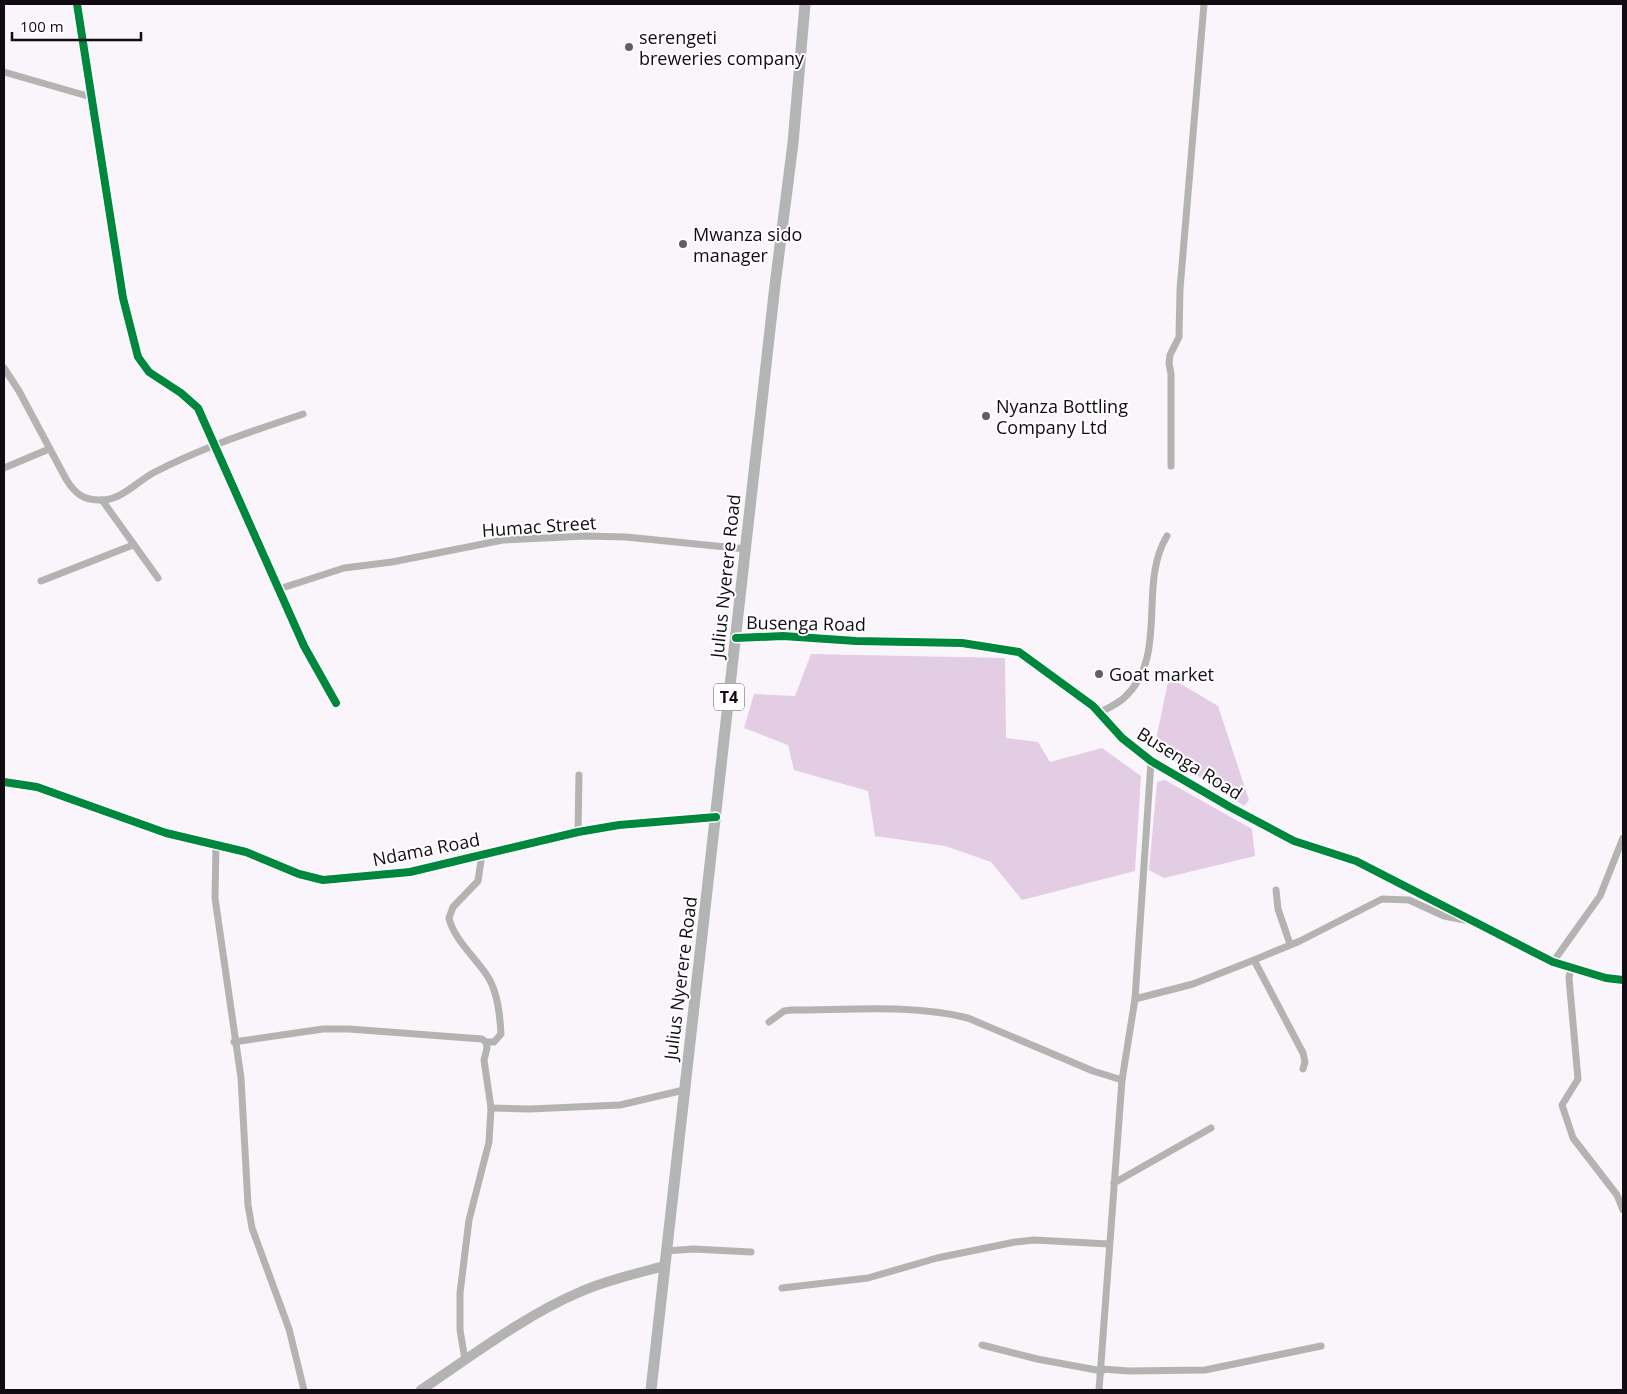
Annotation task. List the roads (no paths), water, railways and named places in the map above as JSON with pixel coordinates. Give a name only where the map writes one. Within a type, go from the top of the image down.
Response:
[{"type":"highway","name":"Julius Nyerere Road","points":[[651,1390],[775,285],[793,143],[805,4]]},
{"type":"main road","points":[[421,1390],[542,1312],[578,1292],[607,1281],[664,1266]]},
{"type":"street","points":[[77,4],[123,298],[138,357],[149,372],[182,393],[198,408],[304,646],[336,703]]},
{"type":"street","points":[[1171,466],[1170,355],[1178,337],[1180,322],[1180,289],[1204,4]]},
{"type":"street","points":[[4,72],[91,96]]},
{"type":"street","points":[[4,368],[19,390],[49,449],[74,492],[82,498],[102,500],[114,498],[153,473],[214,446],[303,414]]},
{"type":"street","points":[[4,468],[49,449]]},
{"type":"street","points":[[102,500],[133,546],[158,578]]},
{"type":"street","name":"Humac Street","points":[[279,589],[344,568],[392,562],[503,540],[586,536],[626,537],[746,549]]},
{"type":"street","points":[[1101,712],[1123,699],[1145,669],[1149,652],[1157,556],[1167,536]]},
{"type":"street","points":[[41,581],[133,546]]},
{"type":"street","name":"Busenga Road","points":[[736,638],[783,636],[856,641],[962,643],[1019,652],[1101,712],[1122,738],[1151,760],[1294,841],[1356,861],[1553,962],[1606,978],[1623,980]]},
{"type":"street","points":[[1099,1390],[1102,1370],[1109,1244],[1122,1080],[1135,999],[1151,760]]},
{"type":"street","points":[[578,832],[579,775]]},
{"type":"street","name":"Ndama Road","points":[[4,782],[37,787],[140,825],[246,852],[299,874],[324,880],[410,872],[578,832],[619,825],[716,817]]},
{"type":"street","points":[[1553,962],[1600,896],[1623,838]]},
{"type":"street","points":[[216,844],[215,898],[234,1042],[241,1078],[248,1205],[252,1228],[289,1329],[304,1390]]},
{"type":"street","points":[[234,1042],[323,1030],[349,1029],[482,1039],[486,1042],[494,1042],[501,1034],[496,996],[488,978],[453,929],[449,918],[453,907],[478,881],[482,854]]},
{"type":"street","points":[[1276,890],[1278,909],[1290,944]]},
{"type":"street","points":[[1135,999],[1193,984],[1254,960],[1382,899],[1408,900],[1444,916],[1470,921]]},
{"type":"street","points":[[1254,960],[1303,1053],[1305,1062],[1303,1069]]},
{"type":"street","points":[[1571,967],[1569,978],[1578,1079],[1562,1105],[1574,1138],[1617,1195],[1623,1210]]},
{"type":"street","points":[[769,1022],[784,1011],[792,1010],[877,1009],[949,1013],[968,1018],[1093,1071],[1122,1080]]},
{"type":"street","points":[[466,1360],[460,1330],[460,1293],[469,1220],[489,1142],[491,1108],[484,1060],[487,1048],[486,1042]]},
{"type":"street","points":[[491,1108],[558,1108],[620,1104],[684,1090]]},
{"type":"street","points":[[1114,1183],[1211,1128]]},
{"type":"street","points":[[782,1288],[868,1278],[937,1258],[1015,1242],[1034,1240],[1109,1244]]},
{"type":"street","points":[[666,1251],[693,1249],[751,1252]]},
{"type":"street","points":[[982,1345],[1037,1359],[1102,1370],[1129,1372],[1205,1370],[1322,1346]]},
{"type":"place","name":"serengeti breweries company","points":[[629,47]]},
{"type":"place","name":"Mwanza sido manager","points":[[683,244]]},
{"type":"place","name":"Nyanza Bottling Company Ltd","points":[[986,416]]},
{"type":"place","name":"Goat market","points":[[1099,674]]}]
